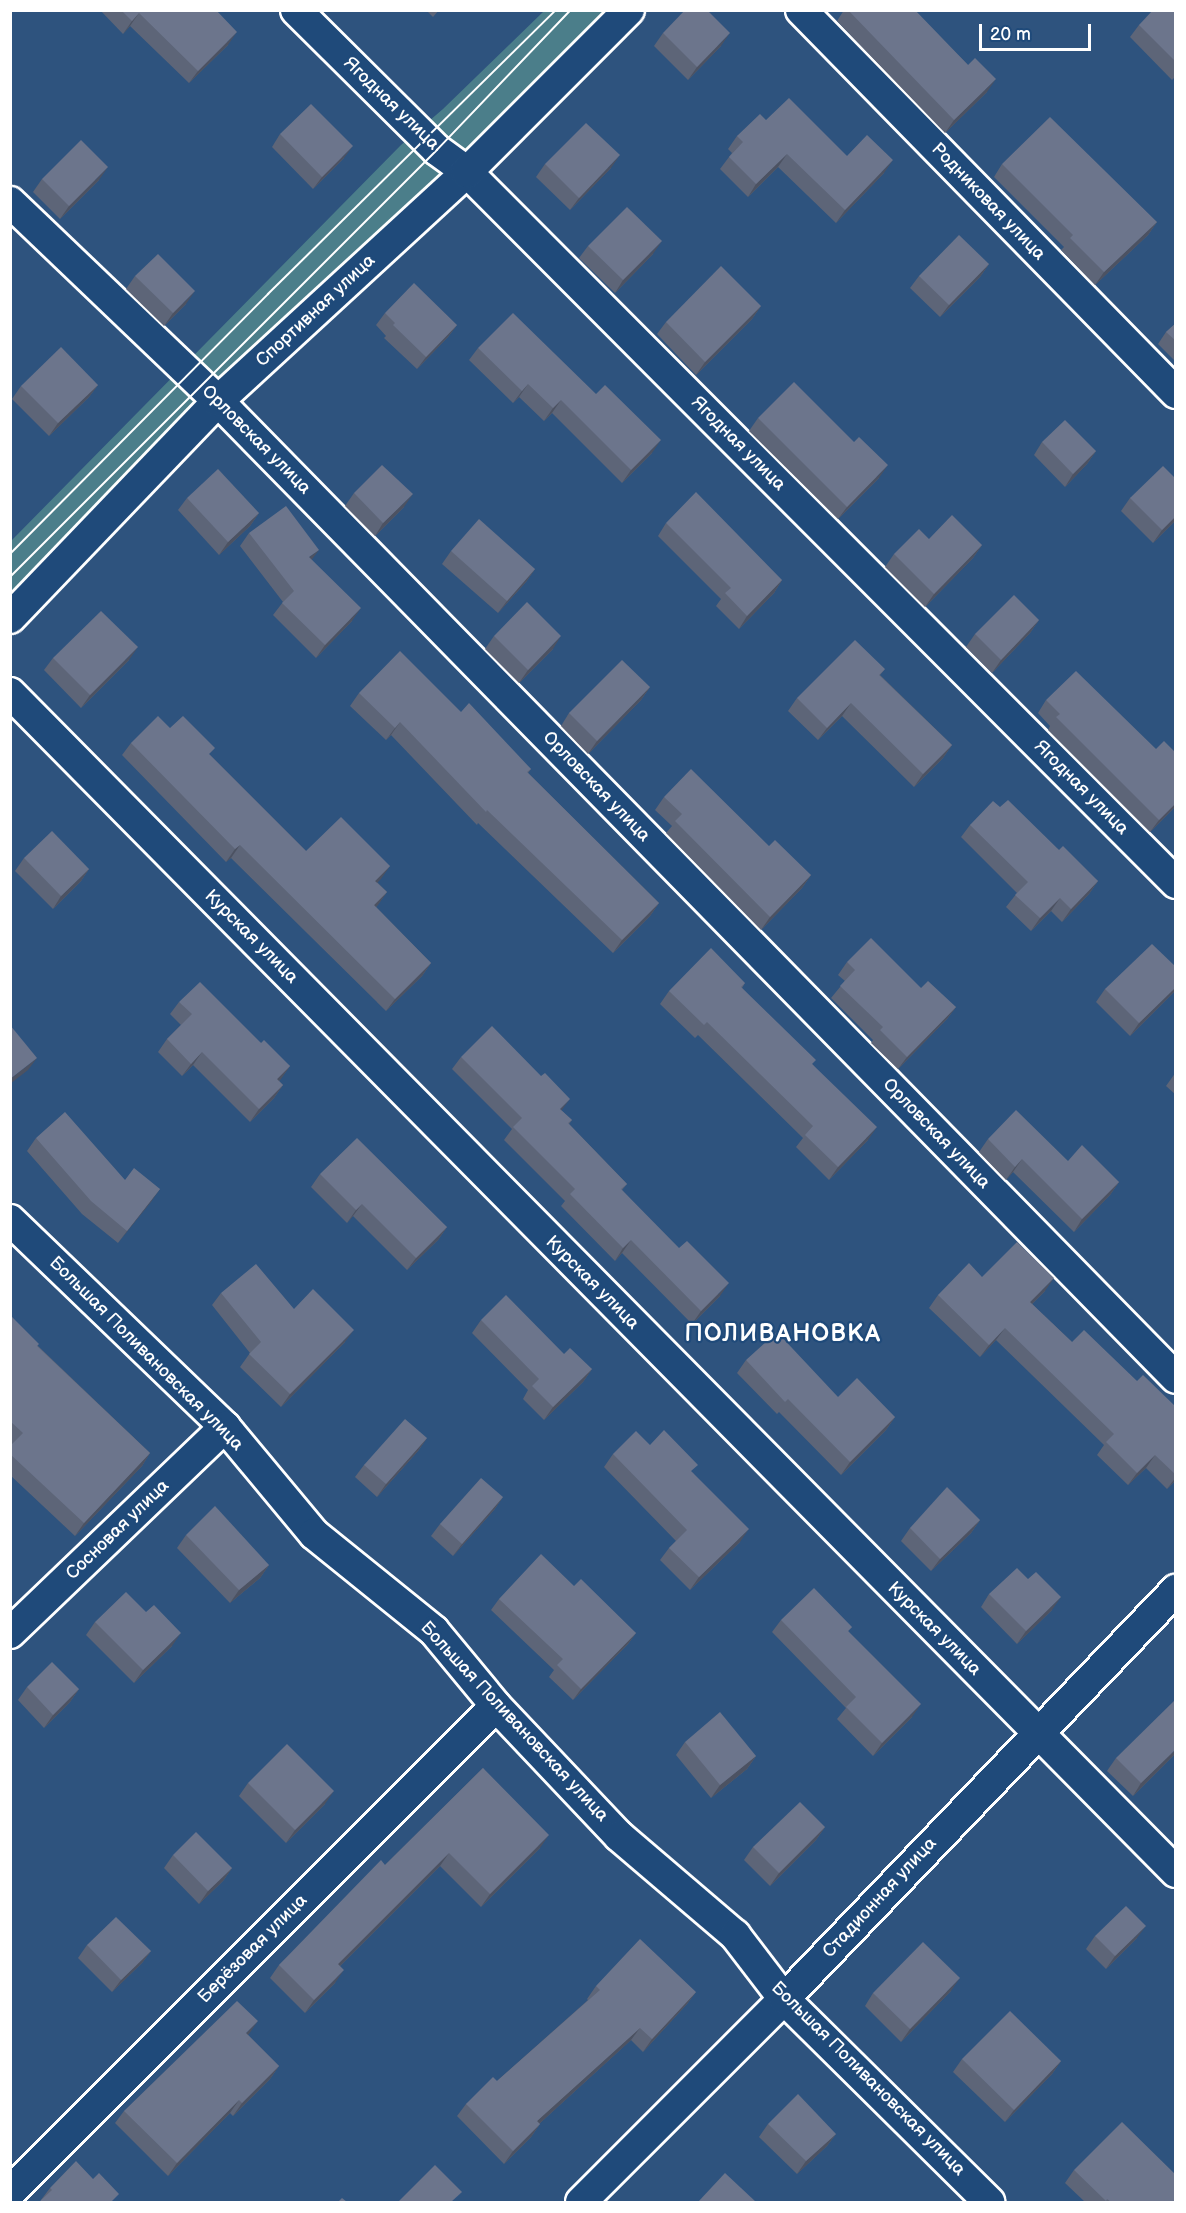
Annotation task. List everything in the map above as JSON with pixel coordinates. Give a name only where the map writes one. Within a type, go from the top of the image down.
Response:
[{"type":"street","name":"Ягодная улица","points":[[296,10],[437,150],[467,172],[1176,883]]},
{"type":"street","name":"Спортивная улица","points":[[10,618],[218,401],[467,172],[629,10]]},
{"type":"street","name":"Родниковая улица","points":[[801,10],[1176,393]]},
{"type":"street","name":"Орловская улица","points":[[10,202],[218,401],[1176,1378]]},
{"type":"street","name":"Курская улица","points":[[10,693],[1036,1733],[1176,1872]]},
{"type":"street","name":"Большая Поливановская улица","points":[[10,1220],[225,1427],[314,1534],[434,1630],[496,1706],[620,1836],[735,1935],[784,2000],[989,2202]]},
{"type":"street","name":"Сосновая улица","points":[[10,1633],[225,1427]]},
{"type":"street","name":"Стадионная улица","points":[[581,2202],[784,2000],[1036,1733],[1176,1590]]},
{"type":"street","name":"Берёзовая улица","points":[[10,2192],[496,1706]]},
{"type":"green space","points":[[544,11],[620,11],[11,619],[11,541],[401,145],[443,109]]},
{"type":"building","points":[[121,10],[216,10],[237,32],[198,71],[139,13],[132,21]]},
{"type":"building","points":[[685,10],[707,10],[730,33],[697,67],[663,33]]},
{"type":"building","points":[[848,10],[915,10],[968,65],[975,58],[996,79],[954,120]]},
{"type":"building","points":[[1153,10],[1176,10],[1176,62],[1139,25]]},
{"type":"building","points":[[789,98],[847,156],[867,135],[893,160],[845,210],[787,154],[756,184],[729,157],[743,142],[737,136],[760,114],[766,120]]},
{"type":"building","points":[[311,104],[353,146],[322,177],[280,134]]},
{"type":"building","points":[[1050,117],[1157,222],[1104,272],[1070,238],[1073,235],[1002,164]]},
{"type":"building","points":[[586,123],[620,155],[579,198],[545,164]]},
{"type":"building","points":[[81,140],[108,167],[69,206],[42,179]]},
{"type":"building","points":[[627,207],[662,241],[623,280],[588,246]]},
{"type":"building","points":[[959,235],[989,264],[949,305],[919,276]]},
{"type":"building","points":[[158,254],[195,291],[173,313],[135,276]]},
{"type":"building","points":[[721,266],[761,306],[705,362],[666,322]]},
{"type":"building","points":[[414,283],[457,325],[426,357],[393,325],[395,323],[385,313]]},
{"type":"building","points":[[513,313],[596,394],[605,385],[661,440],[631,470],[561,400],[553,408],[528,384],[522,391],[478,348]]},
{"type":"building","points":[[1176,323],[1176,341],[1166,332]]},
{"type":"building","points":[[61,347],[98,385],[58,423],[21,386]]},
{"type":"building","points":[[794,382],[854,442],[859,437],[888,465],[847,507],[758,418]]},
{"type":"building","points":[[1065,420],[1096,451],[1073,474],[1042,442]]},
{"type":"building","points":[[382,465],[413,494],[383,523],[354,493]]},
{"type":"building","points":[[1163,466],[1176,479],[1176,516],[1162,530],[1130,498]]},
{"type":"building","points":[[218,469],[259,513],[228,542],[187,498]]},
{"type":"building","points":[[696,492],[782,580],[747,616],[725,593],[731,588],[666,523]]},
{"type":"building","points":[[286,506],[319,550],[309,557],[361,608],[325,645],[282,603],[294,591],[249,533]]},
{"type":"building","points":[[952,515],[982,545],[934,594],[894,554],[919,529],[929,539]]},
{"type":"building","points":[[479,519],[535,569],[507,601],[451,551]]},
{"type":"building","points":[[1014,595],[1039,620],[1001,660],[975,634]]},
{"type":"building","points":[[527,602],[561,636],[528,670],[494,636]]},
{"type":"building","points":[[101,611],[138,647],[90,695],[53,658]]},
{"type":"building","points":[[855,640],[885,669],[879,675],[952,745],[923,774],[851,703],[827,728],[797,698]]},
{"type":"building","points":[[400,651],[461,712],[469,703],[531,769],[527,772],[659,903],[622,940],[487,810],[486,812],[400,722],[395,728],[359,693]]},
{"type":"building","points":[[622,660],[650,687],[597,741],[569,713]]},
{"type":"building","points":[[1076,671],[1156,749],[1164,741],[1176,753],[1176,803],[1159,820],[1056,717],[1060,714],[1046,700]]},
{"type":"building","points":[[158,716],[170,728],[183,716],[215,748],[209,754],[306,851],[341,817],[390,866],[375,881],[387,892],[374,905],[431,963],[395,999],[240,845],[235,849],[131,743]]},
{"type":"building","points":[[691,769],[769,846],[775,840],[811,875],[770,917],[675,821],[682,814],[664,797]]},
{"type":"building","points":[[1008,800],[1059,850],[1063,846],[1098,881],[1071,909],[1060,898],[1040,918],[1015,895],[1028,882],[970,825],[993,801],[1000,807]]},
{"type":"building","points":[[52,831],[89,869],[61,896],[24,858]]},
{"type":"building","points":[[871,938],[921,988],[928,981],[956,1007],[907,1057],[880,1030],[883,1027],[840,986],[855,970],[847,962]]},
{"type":"building","points":[[1152,944],[1176,967],[1176,987],[1139,1023],[1105,989]]},
{"type":"building","points":[[711,948],[745,983],[741,987],[816,1060],[812,1064],[877,1127],[838,1167],[805,1135],[813,1126],[707,1022],[704,1025],[669,991]]},
{"type":"building","points":[[200,982],[261,1043],[264,1040],[290,1066],[277,1079],[283,1085],[259,1109],[202,1052],[191,1064],[167,1039],[192,1014],[179,1002]]},
{"type":"building","points":[[10,1025],[37,1058],[10,1079]]},
{"type":"building","points":[[492,1026],[541,1076],[545,1073],[570,1099],[560,1109],[572,1120],[568,1123],[627,1184],[621,1189],[679,1248],[687,1241],[729,1283],[701,1311],[631,1240],[623,1248],[570,1194],[575,1189],[513,1127],[522,1118],[461,1057]]},
{"type":"building","points":[[1016,1110],[1068,1161],[1082,1145],[1119,1182],[1082,1219],[1022,1159],[1015,1167],[988,1139]]},
{"type":"building","points":[[65,1112],[125,1180],[134,1168],[160,1189],[127,1231],[91,1201],[36,1138]]},
{"type":"building","points":[[357,1138],[447,1227],[416,1258],[362,1204],[356,1210],[320,1174]]},
{"type":"building","points":[[1017,1242],[1054,1278],[1030,1302],[1072,1342],[1084,1330],[1137,1381],[1143,1375],[1176,1407],[1176,1475],[1155,1455],[1137,1473],[1106,1442],[1114,1434],[1005,1328],[989,1345],[938,1295],[969,1263],[982,1277]]},
{"type":"building","points":[[256,1264],[294,1309],[313,1289],[354,1330],[290,1394],[249,1354],[261,1342],[221,1293]]},
{"type":"building","points":[[506,1295],[564,1354],[570,1348],[592,1369],[553,1407],[532,1386],[539,1379],[481,1320]]},
{"type":"building","points":[[10,1315],[39,1344],[37,1346],[150,1453],[84,1523],[10,1454],[10,1446],[23,1433],[10,1421]]},
{"type":"building","points":[[777,1332],[838,1397],[857,1378],[895,1417],[850,1462],[788,1399],[785,1402],[746,1360]]},
{"type":"building","points":[[405,1419],[427,1438],[386,1484],[364,1465]]},
{"type":"building","points":[[664,1430],[698,1465],[691,1471],[749,1529],[699,1577],[669,1548],[687,1530],[613,1454],[636,1431],[650,1445]]},
{"type":"building","points":[[481,1478],[503,1497],[462,1544],[440,1524]]},
{"type":"building","points":[[947,1487],[980,1520],[940,1559],[910,1528]]},
{"type":"building","points":[[215,1506],[269,1565],[239,1590],[186,1535]]},
{"type":"building","points":[[541,1554],[574,1586],[581,1579],[636,1633],[581,1689],[557,1665],[563,1659],[499,1599]]},
{"type":"building","points":[[1017,1568],[1028,1579],[1036,1572],[1061,1597],[1026,1631],[989,1594]]},
{"type":"building","points":[[814,1588],[852,1627],[848,1631],[921,1704],[882,1743],[846,1707],[856,1697],[781,1620]]},
{"type":"building","points":[[126,1592],[146,1612],[154,1605],[181,1633],[143,1670],[95,1622]]},
{"type":"building","points":[[52,1662],[79,1689],[53,1715],[27,1687]]},
{"type":"building","points":[[1176,1699],[1176,1749],[1141,1783],[1116,1758]]},
{"type":"building","points":[[720,1712],[756,1756],[720,1785],[685,1742]]},
{"type":"building","points":[[287,1744],[334,1791],[295,1830],[248,1783]]},
{"type":"building","points":[[483,1768],[549,1835],[490,1894],[449,1853],[338,1964],[344,1970],[314,2000],[279,1965],[381,1860],[385,1865]]},
{"type":"building","points":[[800,1802],[825,1827],[779,1873],[753,1847]]},
{"type":"building","points":[[196,1832],[232,1868],[208,1891],[173,1855]]},
{"type":"building","points":[[1126,1906],[1146,1926],[1115,1956],[1095,1936]]},
{"type":"building","points":[[116,1917],[151,1951],[121,1980],[87,1945]]},
{"type":"building","points":[[640,1939],[696,1992],[652,2039],[640,2028],[537,2121],[540,2124],[513,2151],[466,2104],[493,2077],[497,2081],[600,1990],[596,1986]]},
{"type":"building","points":[[923,1942],[960,1978],[910,2029],[873,1993]]},
{"type":"building","points":[[237,2001],[258,2021],[246,2033],[279,2066],[242,2103],[239,2100],[177,2163],[124,2111]]},
{"type":"building","points":[[1010,2011],[1061,2061],[1014,2110],[962,2059]]},
{"type":"building","points":[[798,2094],[836,2134],[806,2161],[768,2124]]},
{"type":"building","points":[[1122,2122],[1176,2175],[1176,2202],[1111,2202],[1107,2199],[1106,2201],[1074,2170]]},
{"type":"building","points":[[76,2161],[93,2179],[99,2173],[119,2194],[111,2202],[39,2202],[52,2190],[50,2188]]},
{"type":"building","points":[[435,2165],[462,2192],[451,2202],[398,2202]]},
{"type":"building","points":[[725,2173],[756,2202],[698,2202]]},
{"type":"tram line","points":[[10,554],[268,294],[556,10]]},
{"type":"tram line","points":[[10,577],[437,150],[571,10]]},
{"type":"district","name":"ПОЛИВАНОВКА","points":[[783,1334]]}]
